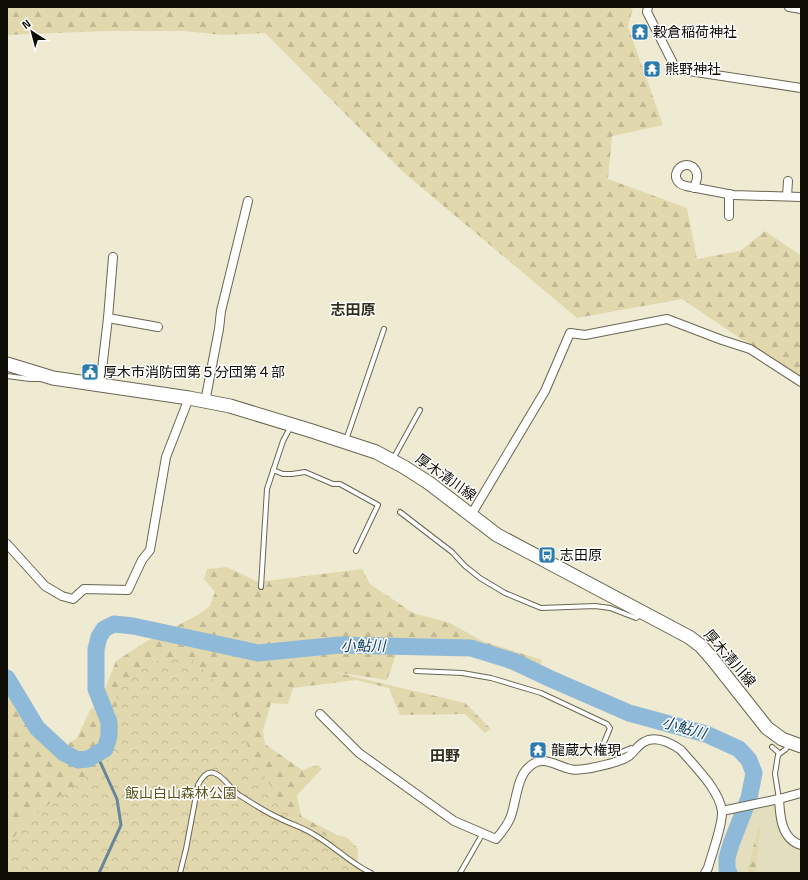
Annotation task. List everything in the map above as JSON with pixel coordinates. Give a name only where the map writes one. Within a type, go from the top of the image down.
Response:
[{"type":"main road","name":"厚木清川線","points":[[7,364],[53,378],[189,398],[230,406],[292,424],[376,452],[429,483],[497,535],[689,636],[701,646],[714,661],[767,728],[782,739],[795,744]]},
{"type":"street","points":[[648,7],[647,12],[676,69],[801,88]]},
{"type":"street","points":[[789,7],[801,9]]},
{"type":"street","points":[[787,196],[788,182]]},
{"type":"street","points":[[694,188],[729,194],[801,197]]},
{"type":"street","points":[[729,194],[729,216]]},
{"type":"street","points":[[205,402],[221,311],[248,201]]},
{"type":"street","points":[[100,386],[113,257]]},
{"type":"street","points":[[108,318],[158,328]]},
{"type":"street","points":[[471,515],[545,392],[570,333],[585,335],[667,319],[750,349],[801,382]]},
{"type":"street","points":[[7,544],[45,586],[62,596],[73,599],[84,588],[128,590],[142,560],[150,550],[166,458],[189,398]]},
{"type":"street","points":[[320,714],[359,754],[454,821],[496,839],[504,830],[511,816],[519,786],[527,769],[535,762],[546,761],[572,770],[592,768],[622,760],[644,742],[652,739],[662,740],[681,750],[715,792],[725,810],[708,868],[705,873]]},
{"type":"street","points":[[725,810],[801,793]]},
{"type":"street","points":[[778,799],[780,818],[785,832],[796,843],[801,845]]},
{"type":"lane","points":[[345,442],[384,329]]},
{"type":"lane","points":[[7,376],[30,379],[53,378]]},
{"type":"lane","points":[[392,461],[420,410]]},
{"type":"lane","points":[[261,587],[266,489],[292,424]]},
{"type":"lane","points":[[273,470],[283,474],[305,472],[333,484],[340,484],[378,505],[356,551]]},
{"type":"lane","points":[[400,512],[447,548],[465,566],[480,578],[505,593],[541,608],[595,606],[610,608],[636,618],[645,613]]},
{"type":"lane","points":[[416,671],[462,673],[491,678],[541,693],[607,724],[610,728],[610,732],[604,745],[609,753],[619,753],[631,748],[635,750]]},
{"type":"lane","points":[[778,799],[775,774],[778,755],[795,744]]},
{"type":"lane","points":[[772,747],[779,753]]},
{"type":"lane","points":[[180,873],[198,785],[202,778],[210,772],[221,777],[237,793],[277,818],[311,832],[330,844],[360,868],[371,873]]},
{"type":"lane","points":[[460,873],[483,833]]},
{"type":"shaded area","points":[[774,803],[777,805],[778,818],[801,847],[801,873],[736,873],[731,866],[731,857],[735,840],[745,814],[751,807]]},
{"type":"green space","points":[[7,7],[633,7],[628,27],[663,125],[612,136],[608,179],[687,208],[697,259],[740,251],[765,231],[800,255],[801,379],[682,299],[577,318],[403,172],[265,33],[223,35],[184,31],[107,31],[7,35]]},
{"type":"green space","points":[[227,567],[258,582],[362,569],[370,584],[413,613],[450,623],[482,641],[542,660],[537,679],[506,668],[497,657],[393,641],[397,652],[387,680],[334,672],[465,703],[491,729],[485,733],[465,714],[400,715],[389,688],[356,680],[293,688],[288,704],[271,703],[263,731],[265,744],[302,770],[318,765],[322,769],[297,795],[301,816],[337,835],[348,838],[358,849],[357,870],[7,873],[7,692],[16,710],[39,732],[65,746],[77,738],[90,710],[100,702],[116,661],[149,640],[198,615],[210,606],[215,592],[204,579],[207,569]]},
{"type":"green space","name":"飯山白山森林公園","points":[[167,657],[193,660],[227,693],[253,759],[292,818],[315,829],[343,847],[361,866],[377,873],[7,873],[7,850],[21,825],[107,761],[119,738],[116,693],[137,668]]},
{"type":"green space","points":[[758,827],[761,827],[755,873],[747,873]]},
{"type":"waterway","name":"小鮎川","points":[[7,678],[37,728],[64,753],[78,760],[88,759],[105,749],[109,736],[109,722],[96,689],[96,649],[99,637],[104,629],[114,624],[133,626],[258,653],[339,645],[471,648],[513,661],[629,713],[706,734],[739,749],[749,760],[754,773],[749,798],[727,858],[727,869],[729,873]]},
{"type":"waterway","points":[[97,755],[117,799],[121,825],[99,873]]},
{"type":"place","name":"穀倉稲荷神社","points":[[640,32]]},
{"type":"place","name":"熊野神社","points":[[652,69]]},
{"type":"place","name":"厚木市消防団第５分団第４部","points":[[90,372]]},
{"type":"place","name":"志田原","points":[[547,555]]},
{"type":"place","name":"龍蔵大権現","points":[[538,750]]},
{"type":"district","name":"志田原","points":[[353,310]]},
{"type":"district","name":"田野","points":[[445,756]]}]
